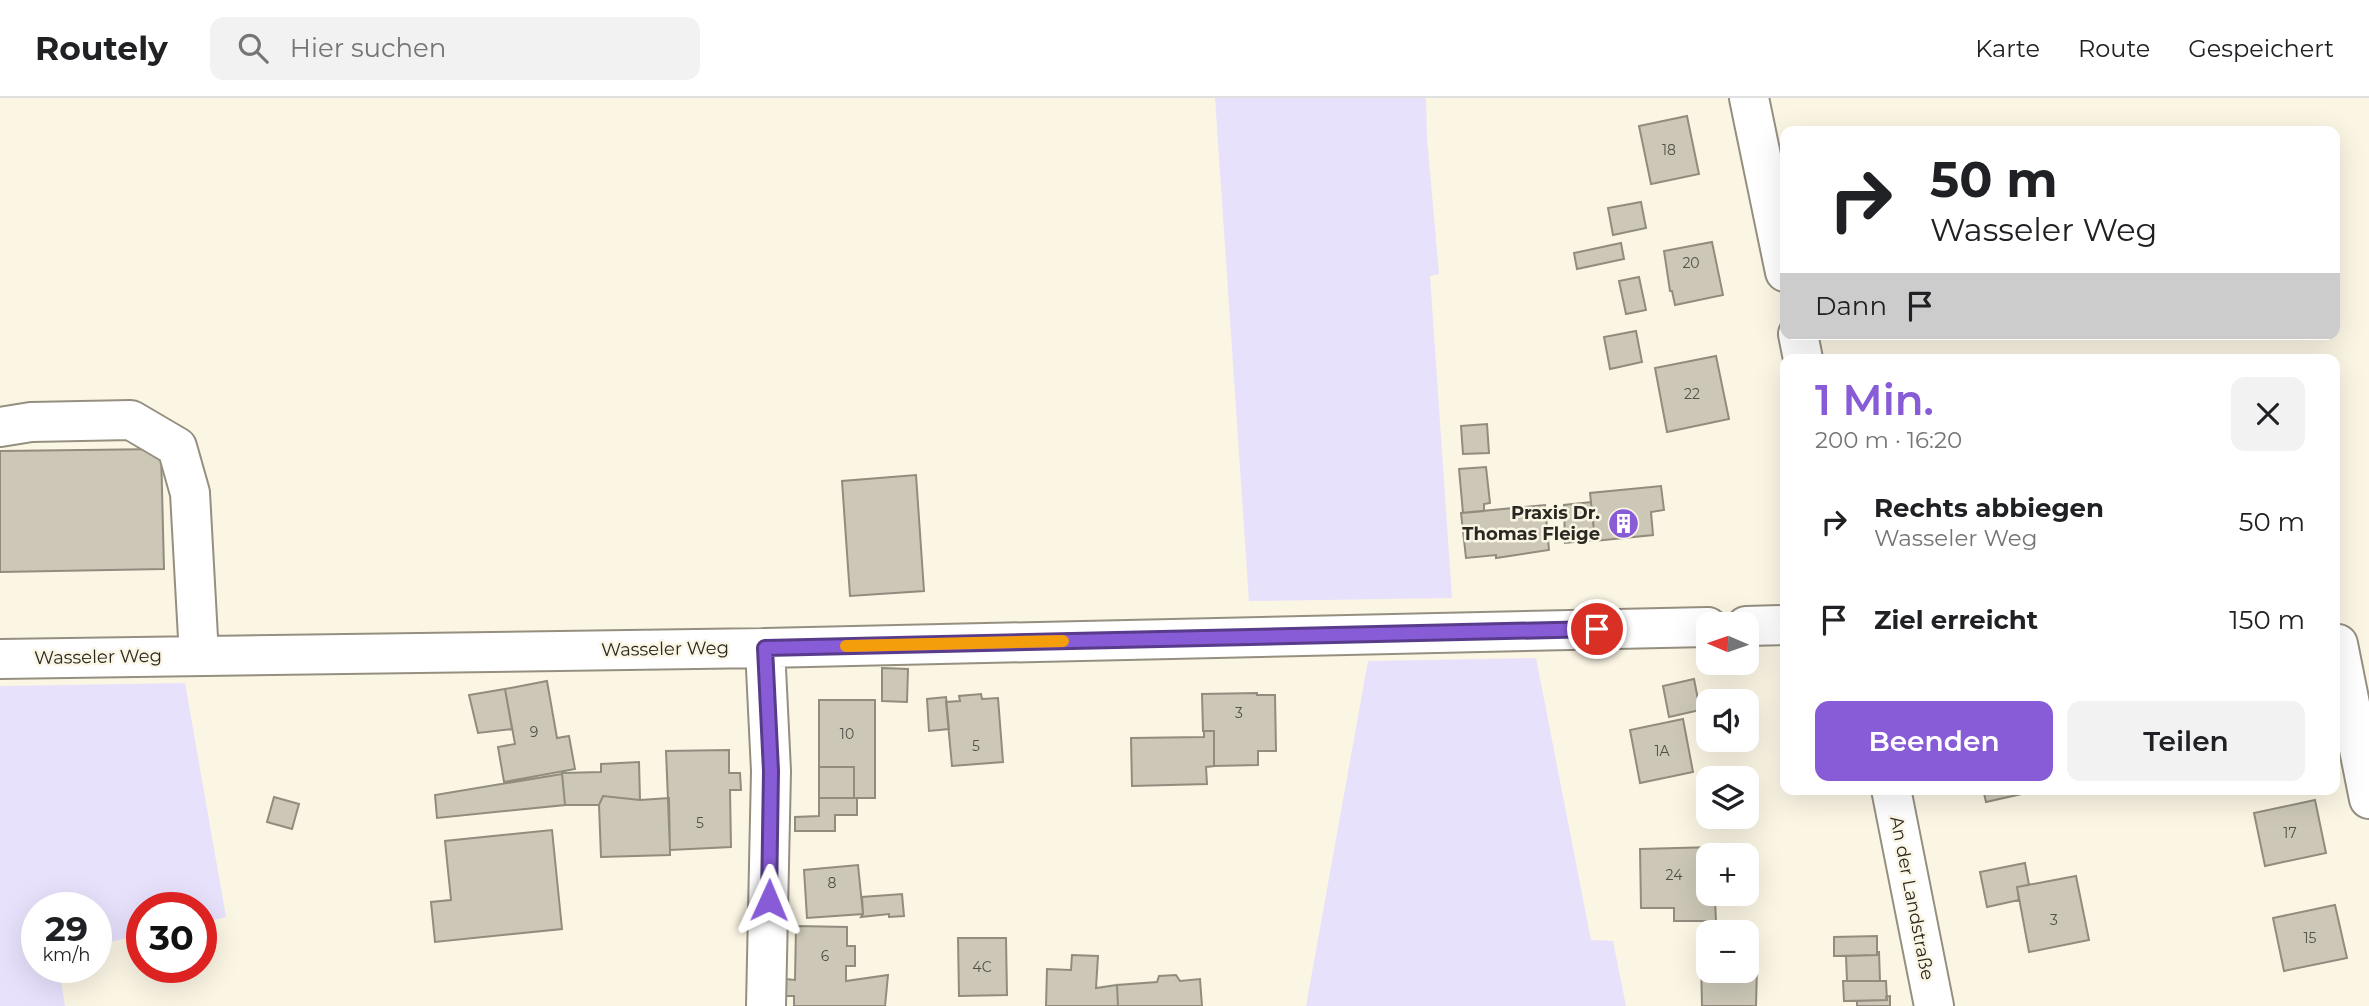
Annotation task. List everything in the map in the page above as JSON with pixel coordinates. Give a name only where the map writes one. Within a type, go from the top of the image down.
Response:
[{"type":"street","points":[[1749,98],[1780,248]]},
{"type":"street","points":[[0,427],[31,422],[131,420],[177,447],[190,493],[199,656]]},
{"type":"street","points":[[1759,626],[1780,625]]},
{"type":"street","name":"Wasseler Weg","points":[[0,659],[765,648],[1696,627]]},
{"type":"street","points":[[765,648],[771,771],[766,1006]]},
{"type":"street","points":[[2340,654],[2369,799]]},
{"type":"street","name":"An der Landstraße","points":[[1892,795],[1934,1006]]},
{"type":"shaded area","points":[[1215,98],[1426,98],[1439,274],[1430,276],[1452,598],[1249,601]]},
{"type":"shaded area","points":[[1536,658],[1591,940],[1613,941],[1626,1006],[1306,1006],[1368,661]]},
{"type":"shaded area","points":[[185,683],[226,917],[217,919],[217,892],[126,892],[126,938],[112,942],[112,892],[21,892],[21,983],[61,983],[65,1006],[0,1006],[0,686]]},
{"type":"building","points":[[1687,116],[1699,174],[1651,184],[1639,126]]},
{"type":"building","points":[[1641,202],[1646,228],[1613,235],[1608,208]]},
{"type":"building","points":[[1712,242],[1723,295],[1675,305],[1670,291],[1664,251]]},
{"type":"building","points":[[1621,243],[1624,259],[1577,269],[1574,253]]},
{"type":"building","points":[[1639,277],[1646,310],[1626,314],[1619,281]]},
{"type":"building","points":[[1636,331],[1642,362],[1610,369],[1604,337]]},
{"type":"building","points":[[1716,356],[1729,419],[1667,432],[1655,368]]},
{"type":"building","points":[[1487,424],[1489,453],[1463,454],[1461,426]]},
{"type":"building","points":[[161,449],[164,569],[0,572],[0,451]]},
{"type":"building","points":[[1486,467],[1490,503],[1484,504],[1484,511],[1463,513],[1459,469]]},
{"type":"building","points":[[916,475],[924,591],[850,596],[842,481]]},
{"type":"building","name":"Praxis Dr. Thomas Fleige","points":[[1661,486],[1664,510],[1651,512],[1653,535],[1595,541],[1590,493]]},
{"type":"building","points":[[1591,502],[1595,540],[1565,543],[1564,505]]},
{"type":"building","points":[[1545,505],[1549,550],[1496,558],[1496,555],[1466,558],[1461,513]]},
{"type":"building","points":[[882,668],[908,669],[907,702],[882,701]]},
{"type":"building","points":[[1694,679],[1696,711],[1669,717],[1663,686]]},
{"type":"building","points":[[547,681],[557,738],[569,736],[575,769],[504,782],[498,747],[515,744],[505,689]]},
{"type":"building","points":[[505,689],[512,729],[478,733],[469,695]]},
{"type":"building","points":[[981,694],[982,699],[998,698],[1003,762],[952,766],[946,702],[960,701],[959,696]]},
{"type":"building","points":[[1202,694],[1275,695],[1276,751],[1258,751],[1258,765],[1214,766],[1214,731],[1203,731]]},
{"type":"building","points":[[946,697],[949,729],[929,731],[927,699]]},
{"type":"building","points":[[819,700],[875,700],[875,798],[854,798],[854,767],[819,767]]},
{"type":"building","points":[[1683,719],[1693,772],[1640,783],[1630,730]]},
{"type":"building","points":[[1204,731],[1214,731],[1214,766],[1206,767],[1207,784],[1132,786],[1131,738],[1204,737]]},
{"type":"building","points":[[729,750],[729,773],[740,773],[741,790],[730,790],[731,847],[670,850],[666,751]]},
{"type":"building","points":[[639,762],[640,800],[603,796],[599,805],[565,805],[562,773],[601,772],[601,764]]},
{"type":"building","points":[[819,767],[854,767],[854,798],[819,798]]},
{"type":"building","points":[[562,774],[565,805],[437,818],[435,795]]},
{"type":"building","points":[[1984,795],[2018,795],[1986,802]]},
{"type":"building","points":[[603,796],[640,800],[669,798],[670,855],[601,857],[599,805]]},
{"type":"building","points":[[274,797],[299,804],[292,829],[267,822]]},
{"type":"building","points":[[819,798],[857,798],[857,815],[835,815],[835,831],[795,831],[795,817],[819,816]]},
{"type":"building","points":[[2315,800],[2326,853],[2265,866],[2254,813]]},
{"type":"building","points":[[552,830],[562,929],[435,942],[431,902],[451,900],[445,841]]},
{"type":"building","points":[[1696,848],[1696,906],[1715,906],[1716,920],[1674,921],[1674,908],[1641,908],[1640,849]]},
{"type":"building","points":[[2025,863],[2029,885],[2017,887],[2019,900],[1987,907],[1980,872]]},
{"type":"building","points":[[858,865],[863,914],[807,918],[804,870]]},
{"type":"building","points":[[2076,876],[2089,940],[2029,952],[2017,887]]},
{"type":"building","points":[[902,894],[904,916],[889,917],[889,914],[861,917],[862,897]]},
{"type":"building","points":[[2335,905],[2347,958],[2284,971],[2273,918]]},
{"type":"building","points":[[796,926],[847,927],[847,946],[855,946],[855,966],[846,966],[846,981],[888,975],[885,1006],[794,1006],[794,996],[785,996],[786,979],[795,980]]},
{"type":"building","points":[[1877,936],[1877,955],[1834,956],[1834,937]]},
{"type":"building","points":[[958,938],[1006,938],[1007,995],[959,996]]},
{"type":"building","points":[[1877,952],[1880,981],[1847,981],[1846,956],[1877,955]]},
{"type":"building","points":[[1072,955],[1098,956],[1096,988],[1117,985],[1118,1006],[1046,1006],[1047,969],[1071,970]]},
{"type":"building","points":[[1176,975],[1180,981],[1200,979],[1202,1006],[1118,1006],[1117,985],[1157,982],[1159,976]]},
{"type":"building","points":[[1843,981],[1886,981],[1887,1000],[1844,1001]]},
{"type":"building","points":[[1701,983],[1757,983],[1756,1006],[1702,1006]]},
{"type":"building","points":[[1890,996],[1890,1006],[1857,1006],[1857,1001],[1887,1000],[1886,997]]},
{"type":"slow traffic","points":[[846,646],[1063,641]]},
{"type":"place","name":"Praxis Dr. Thomas Fleige","points":[[1623,523]]},
{"type":"route","points":[[769,900],[771,771],[765,648],[1597,629]]}]
